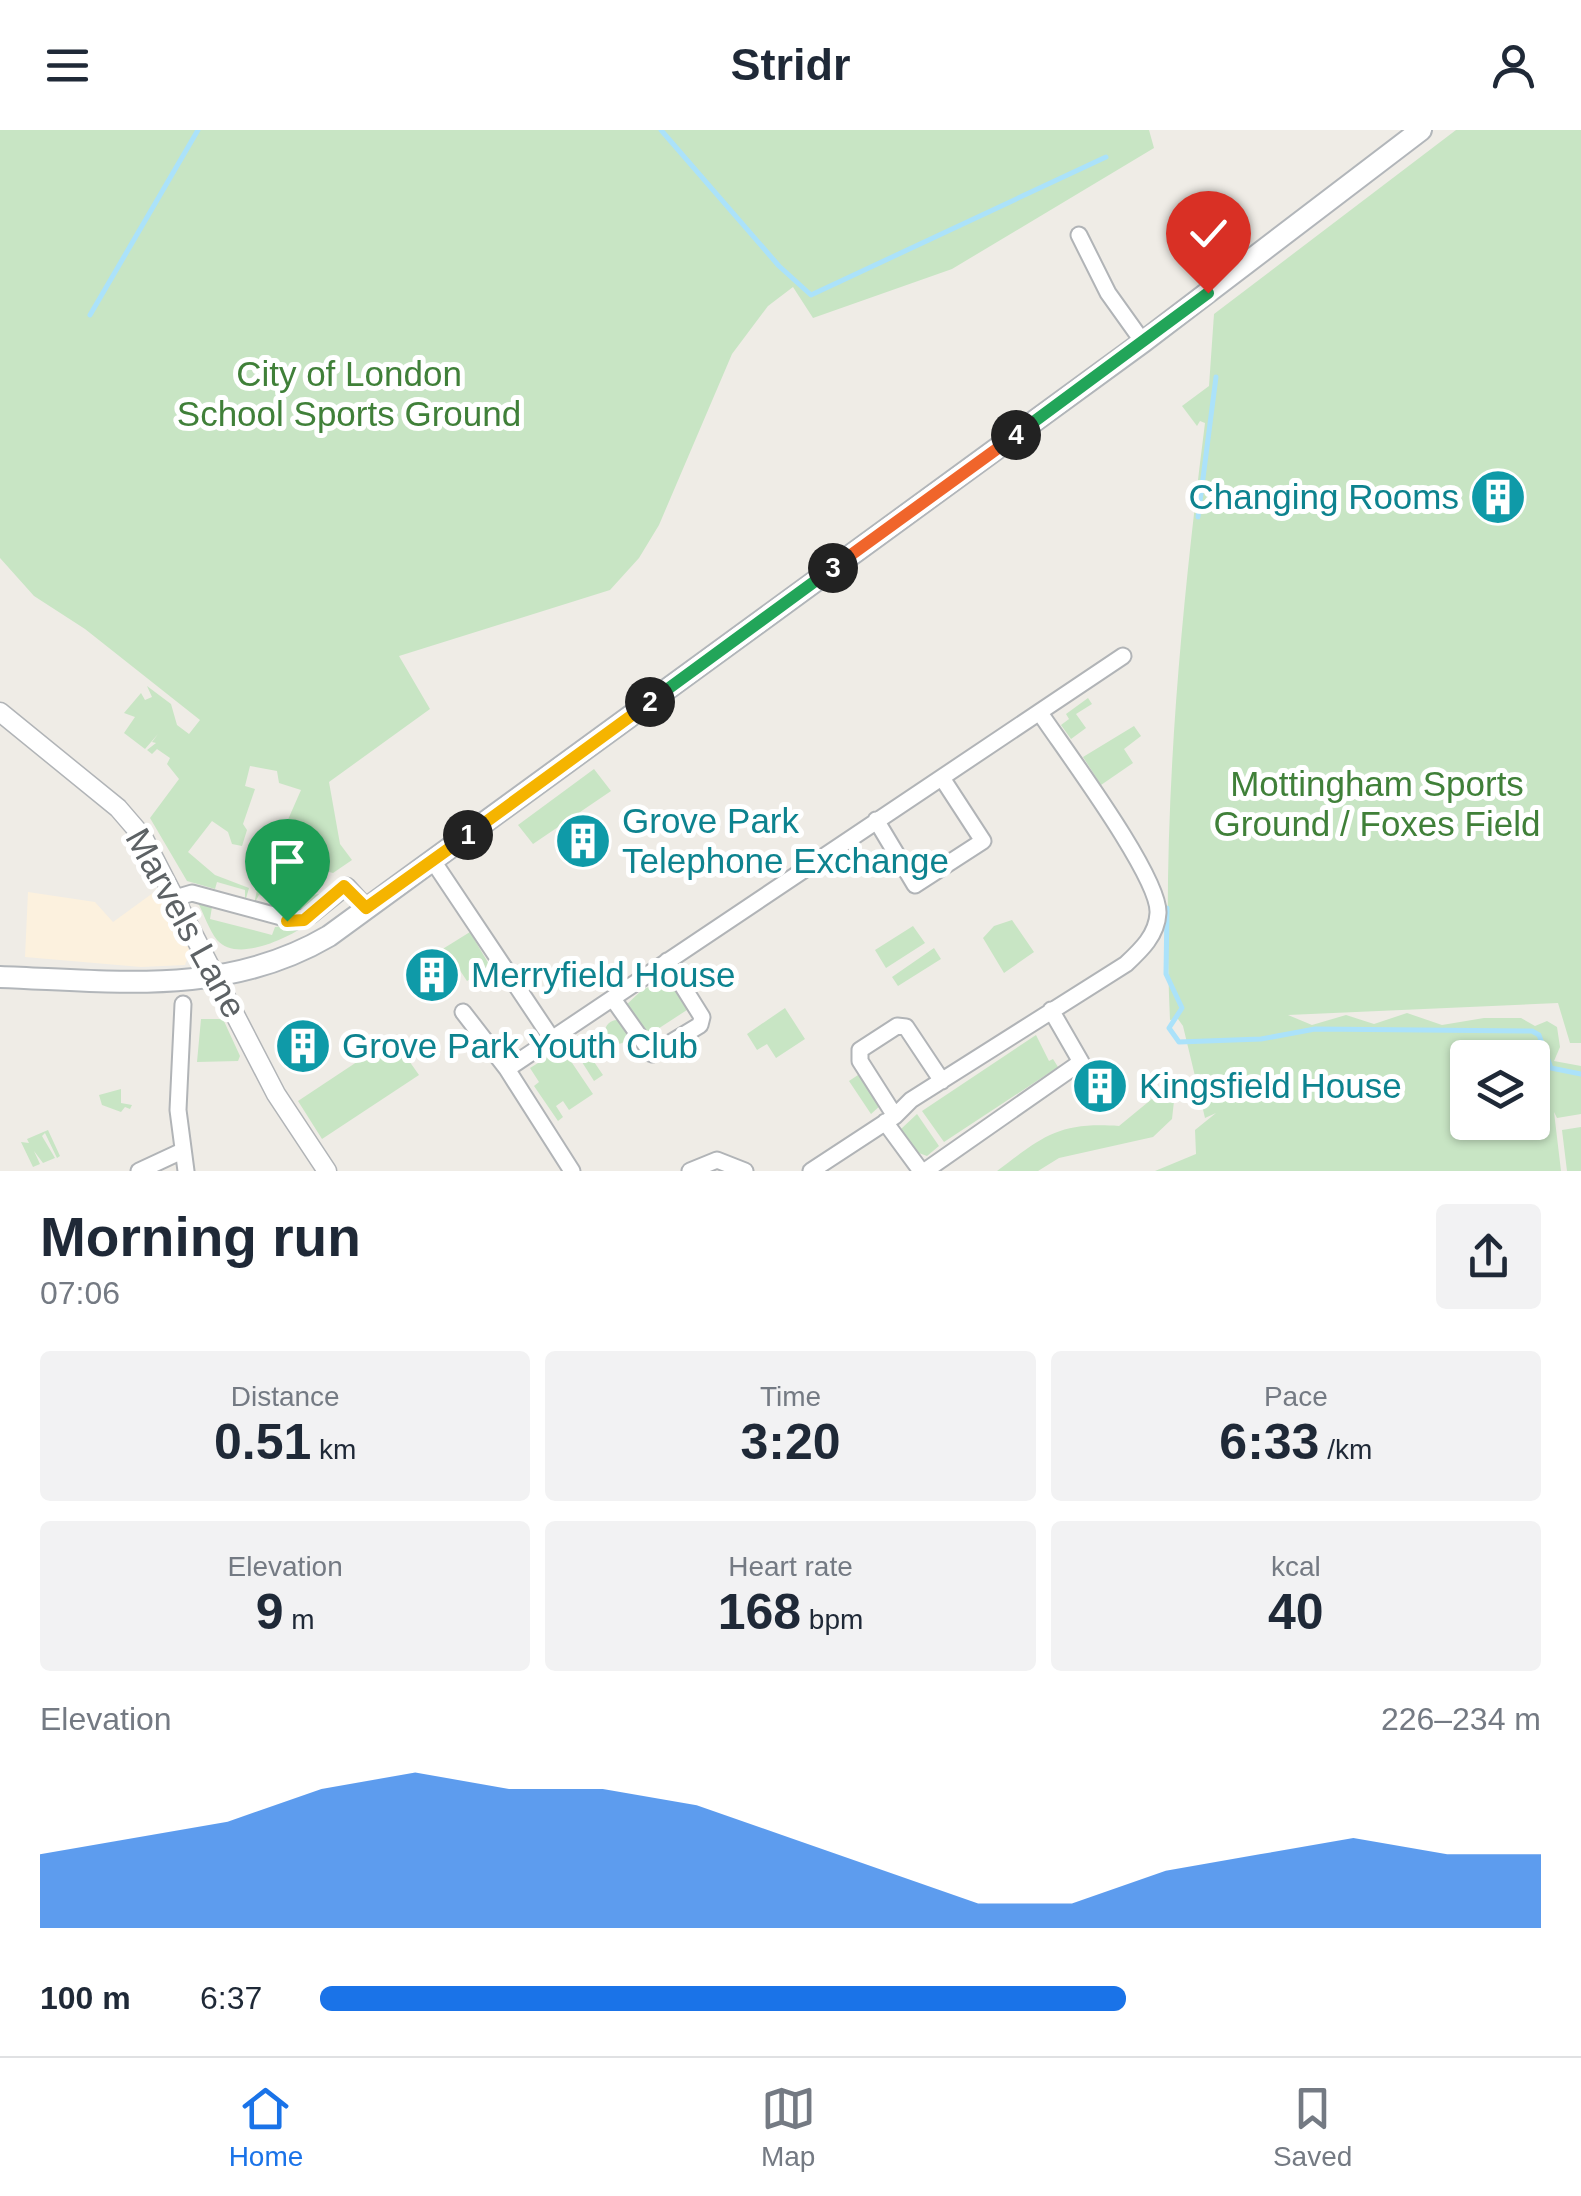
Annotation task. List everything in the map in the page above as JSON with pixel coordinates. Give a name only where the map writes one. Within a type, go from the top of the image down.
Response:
[{"type":"main road","points":[[0,977],[181,984],[255,969],[306,950],[1143,342],[1421,130]]},
{"type":"street","points":[[1079,235],[1108,293],[1143,342]]},
{"type":"street","points":[[507,1070],[1123,656]]},
{"type":"street","name":"Marvels Lane","points":[[0,712],[128,818],[148,844],[276,1094],[327,1171]]},
{"type":"street","points":[[811,1171],[1135,956],[1150,938],[1158,912],[1135,858],[1040,713]]},
{"type":"street","points":[[876,820],[915,886],[982,841],[942,778]]},
{"type":"street","points":[[433,861],[552,1039]]},
{"type":"street","points":[[175,898],[192,893],[296,921],[311,916],[347,886],[366,908]]},
{"type":"street","points":[[612,999],[652,1054],[700,1025],[702,1017],[667,962]]},
{"type":"street","points":[[182,1004],[178,1110],[186,1171]]},
{"type":"street","points":[[942,1081],[906,1028],[897,1026],[860,1050],[860,1062],[923,1171],[1081,1062],[1052,1010]]},
{"type":"street","points":[[463,1012],[507,1070],[572,1171]]},
{"type":"street","points":[[139,1171],[182,1150]]},
{"type":"street","points":[[690,1171],[717,1160],[745,1171]]},
{"type":"shaded area","points":[[157,890],[190,952],[185,965],[141,967],[25,957],[28,892],[95,902],[113,922]]},
{"type":"green space","name":"City of London School Sports Ground","points":[[0,130],[1149,130],[1154,148],[952,269],[813,318],[793,287],[768,306],[732,354],[659,525],[639,558],[610,590],[399,656],[430,709],[329,782],[340,844],[352,860],[333,873],[326,871],[323,854],[306,855],[296,862],[272,856],[301,790],[279,783],[277,771],[250,766],[245,786],[255,789],[243,824],[247,830],[242,846],[232,844],[228,832],[212,821],[188,852],[215,875],[249,888],[245,902],[245,890],[217,882],[215,889],[187,881],[150,818],[179,779],[167,764],[170,758],[157,749],[152,754],[147,750],[156,743],[152,742],[158,734],[145,749],[124,733],[135,717],[124,713],[141,693],[145,700],[152,697],[147,686],[171,704],[177,725],[189,734],[200,720],[85,629],[34,596],[0,558]]},
{"type":"green space","name":"Mottingham Sports Ground / Foxes Field","points":[[1456,130],[1581,130],[1581,1043],[1570,1043],[1558,1003],[1288,1015],[1312,1025],[1346,1015],[1374,1024],[1407,1013],[1442,1025],[1484,1018],[1521,1018],[1535,1026],[1547,1021],[1557,1027],[1560,1047],[1554,1061],[1581,1066],[1581,1114],[1557,1118],[1554,1112],[1561,1171],[1155,1171],[1196,1154],[1195,1130],[1216,1113],[1205,1118],[1183,1026],[1178,1019],[1170,1020],[1168,945],[1175,721],[1205,423],[1200,421],[1197,426],[1182,406],[1209,386],[1214,314]]},
{"type":"green space","points":[[1088,698],[1092,704],[1076,714],[1086,728],[1071,739],[1061,725],[1069,719],[1066,714]]},
{"type":"green space","points":[[1134,726],[1141,736],[1124,749],[1133,763],[1101,785],[1083,757]]},
{"type":"green space","points":[[594,769],[611,791],[533,844],[518,825]]},
{"type":"green space","points":[[257,890],[293,898],[326,893],[307,911],[292,914],[294,904],[259,895],[254,904]]},
{"type":"green space","points":[[198,903],[212,907],[210,919],[272,935],[275,927],[310,923],[251,949],[226,947],[217,940]]},
{"type":"green space","points":[[1012,920],[1034,952],[1004,973],[983,938],[994,926]]},
{"type":"green space","points":[[913,926],[925,943],[886,968],[875,950]]},
{"type":"green space","points":[[470,932],[490,966],[467,981],[449,954],[445,956],[441,950]]},
{"type":"green space","points":[[934,948],[941,959],[898,986],[892,977]]},
{"type":"green space","points":[[670,977],[690,1008],[644,1038],[624,1007],[642,990]]},
{"type":"green space","points":[[785,1008],[805,1039],[776,1058],[767,1044],[757,1050],[747,1034]]},
{"type":"green space","points":[[201,1019],[223,1019],[240,1056],[238,1061],[197,1062]]},
{"type":"green space","points":[[617,1020],[626,1023],[626,1041],[617,1044],[608,1041],[605,1032],[608,1023]]},
{"type":"green space","points":[[575,1034],[603,1075],[594,1081],[568,1040]]},
{"type":"green space","points":[[1036,1035],[1049,1061],[1053,1059],[1058,1067],[944,1142],[922,1111]]},
{"type":"green space","points":[[393,1038],[419,1075],[322,1139],[298,1101]]},
{"type":"green space","points":[[562,1048],[593,1094],[569,1110],[563,1101],[556,1106],[563,1117],[558,1121],[534,1086],[539,1082],[530,1068]]},
{"type":"green space","points":[[861,1073],[882,1104],[871,1114],[849,1081]]},
{"type":"green space","points":[[121,1089],[121,1103],[132,1105],[130,1109],[125,1107],[121,1112],[102,1105],[99,1095]]},
{"type":"green space","points":[[1164,1089],[1174,1101],[1172,1119],[1153,1137],[1059,1158],[1038,1171],[997,1171],[1027,1149],[1066,1129],[1119,1126]]},
{"type":"green space","points":[[917,1114],[939,1146],[927,1156],[916,1152],[901,1129]]},
{"type":"green space","points":[[1581,1127],[1581,1171],[1567,1171],[1562,1130]]},
{"type":"green space","points":[[48,1130],[60,1156],[57,1158],[45,1133],[42,1136],[55,1158],[43,1163],[34,1151],[40,1164],[33,1167],[21,1142],[29,1143],[27,1139]]},
{"type":"waterway","points":[[90,315],[198,130]]},
{"type":"waterway","points":[[661,130],[779,266],[811,295],[1106,157]]},
{"type":"waterway","points":[[1198,517],[1216,377]]},
{"type":"waterway","points":[[1167,908],[1166,974],[1182,1008],[1169,1028],[1179,1042],[1261,1039],[1315,1029],[1532,1031],[1539,1035],[1551,1068],[1581,1074]]},
{"type":"place","name":"Changing Rooms","points":[[1498,497]]},
{"type":"place","name":"Grove Park Telephone Exchange","points":[[583,841]]},
{"type":"place","name":"Merryfield House","points":[[432,975]]},
{"type":"place","name":"Grove Park Youth Club","points":[[303,1046]]},
{"type":"place","name":"Kingsfield House","points":[[1100,1086]]},
{"type":"route","points":[[287,921],[311,916],[344,886],[366,908],[1208,293]]}]
